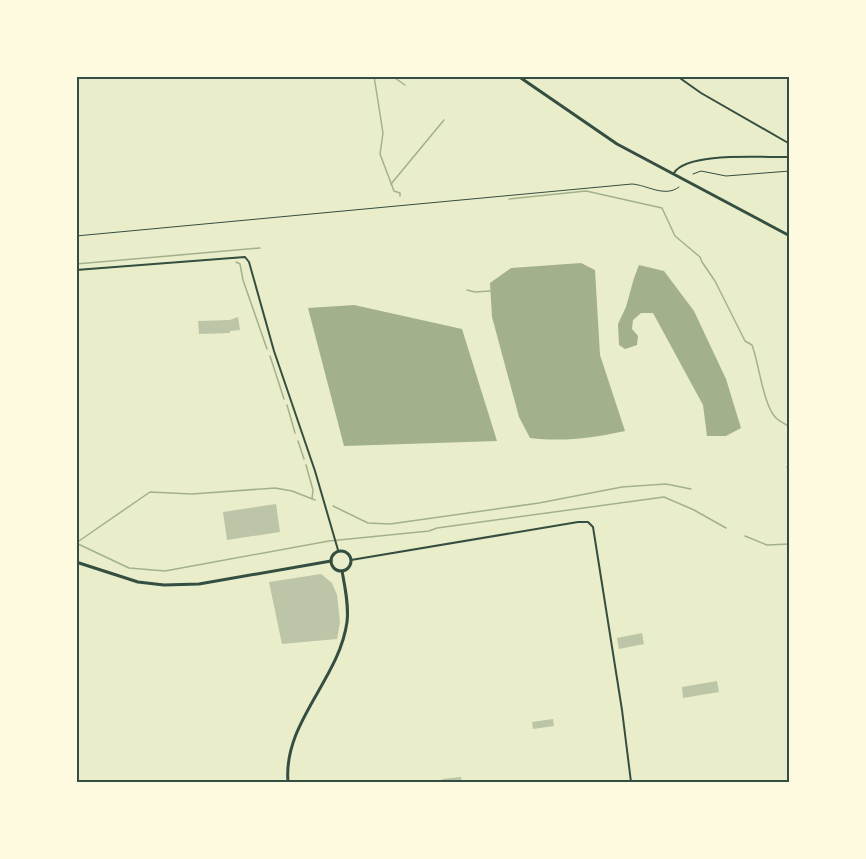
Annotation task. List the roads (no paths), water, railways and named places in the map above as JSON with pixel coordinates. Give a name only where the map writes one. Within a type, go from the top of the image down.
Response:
[{"type":"street","points":[[518,76],[617,144],[789,236]]},
{"type":"street","points":[[677,76],[701,93],[789,144]]},
{"type":"street","points":[[674,174],[679,167],[708,159],[789,157]]},
{"type":"street","points":[[76,270],[245,257],[249,262],[274,351],[312,462],[338,550]]},
{"type":"street","points":[[351,560],[588,522],[593,527],[632,783]]},
{"type":"street","points":[[330,561],[335,569],[342,571],[350,566],[351,560],[347,552],[338,550]]},
{"type":"street","points":[[330,561],[332,555],[338,550]]},
{"type":"street","points":[[76,562],[138,582],[164,585],[199,584],[330,561]]},
{"type":"street","points":[[288,783],[289,756],[296,735],[333,664],[345,632],[347,609],[342,571]]},
{"type":"waterway","points":[[374,76],[383,133],[380,154],[394,191],[400,193],[400,196]]},
{"type":"waterway","points":[[392,76],[405,85]]},
{"type":"waterway","points":[[391,184],[444,120]]},
{"type":"waterway","points":[[509,199],[586,191],[662,208],[675,236],[700,257],[715,281],[745,341],[752,345],[768,404],[776,418],[788,426],[790,431]]},
{"type":"waterway","points":[[76,264],[260,248]]},
{"type":"waterway","points":[[236,262],[240,264],[243,280],[267,349]]},
{"type":"waterway","points":[[467,290],[490,291]]},
{"type":"waterway","points":[[270,356],[284,399]]},
{"type":"waterway","points":[[287,405],[295,433]]},
{"type":"waterway","points":[[298,441],[304,459]]},
{"type":"waterway","points":[[306,465],[313,490],[312,499]]},
{"type":"waterway","points":[[333,506],[368,523],[390,524],[539,503],[622,487],[666,484],[691,489]]},
{"type":"waterway","points":[[315,500],[292,491],[275,488],[192,494],[150,492],[76,543],[129,568],[165,571],[329,541],[429,531],[437,528],[664,497],[726,528]]},
{"type":"waterway","points":[[745,536],[767,545],[790,544]]}]
